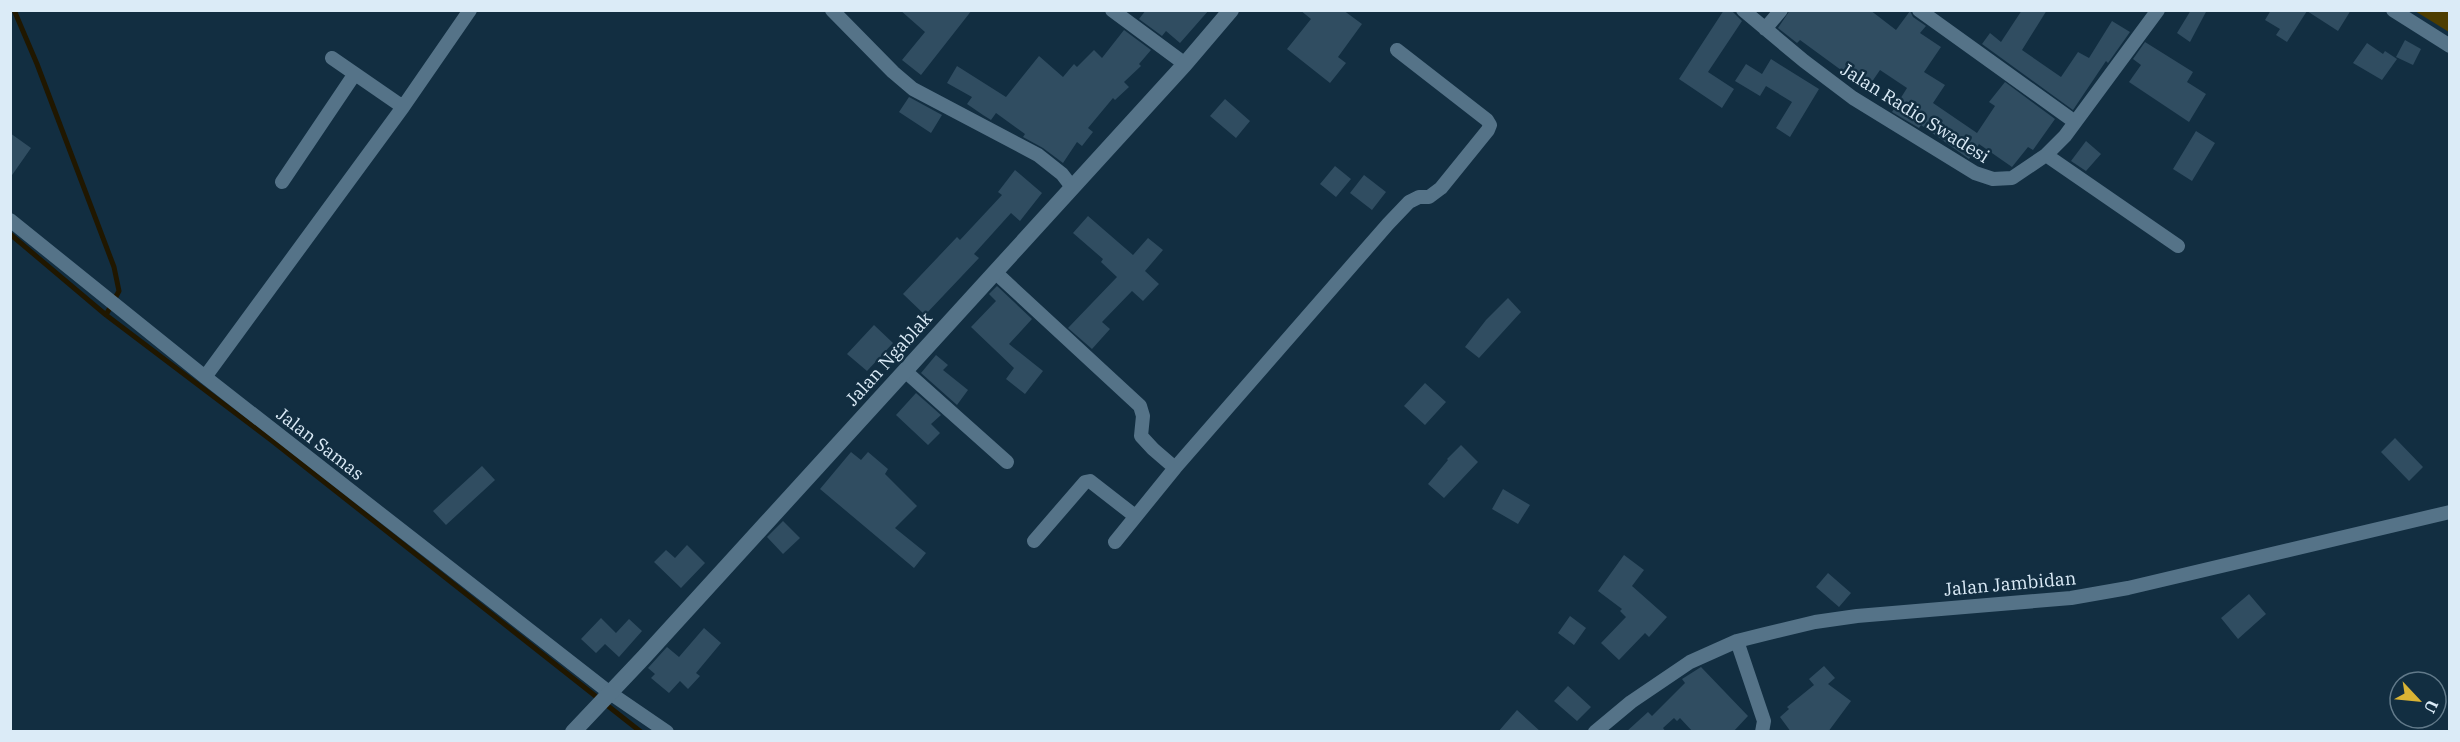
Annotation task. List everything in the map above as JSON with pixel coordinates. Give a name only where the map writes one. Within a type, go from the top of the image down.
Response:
[{"type":"street","points":[[205,377],[403,107],[470,10]]},
{"type":"street","points":[[832,10],[913,89],[1038,155],[1062,174],[1072,187]]},
{"type":"street","points":[[1112,10],[1185,64]]},
{"type":"street","name":"Jalan Ngablak","points":[[573,732],[1185,64],[1231,10]]},
{"type":"street","name":"Jalan Radio Swadesi","points":[[1743,10],[1804,61],[1863,104],[1985,178],[2012,178],[2046,155],[2075,122],[2158,10]]},
{"type":"street","points":[[1765,29],[1782,10]]},
{"type":"street","points":[[1919,10],[2075,122]]},
{"type":"street","points":[[2393,10],[2450,46]]},
{"type":"street","points":[[1115,542],[1175,468],[1388,224],[1408,202],[1429,196],[1441,188],[1488,130],[1490,125],[1487,120],[1397,50]]},
{"type":"street","points":[[332,58],[403,107]]},
{"type":"street","points":[[282,182],[354,75]]},
{"type":"street","points":[[2046,155],[2178,246]]},
{"type":"street","name":"Jalan Samas","points":[[10,220],[608,695],[667,732]]},
{"type":"street","points":[[995,272],[1140,406],[1143,416],[1142,436],[1152,449],[1175,468]]},
{"type":"street","points":[[905,371],[1007,462]]},
{"type":"street","points":[[1034,541],[1085,482],[1090,481],[1136,516]]},
{"type":"street","name":"Jalan Jambidan","points":[[1595,732],[1631,702],[1690,662],[1737,641],[1815,622],[1857,615],[2071,598],[2128,588],[2450,512]]},
{"type":"street","points":[[1737,641],[1764,721],[1762,732]]},
{"type":"shaded area","points":[[2415,11],[2449,11],[2449,32]]},
{"type":"building","points":[[900,10],[972,10],[921,75],[902,60],[925,32]]},
{"type":"building","points":[[1146,10],[1209,10],[1180,43],[1166,31],[1162,36],[1139,19]]},
{"type":"building","points":[[1300,10],[1343,10],[1362,24],[1338,57],[1346,63],[1330,83],[1287,49],[1311,19]]},
{"type":"building","points":[[1724,10],[1731,10],[1742,21],[1708,72],[1734,89],[1722,108],[1679,79]]},
{"type":"building","points":[[1790,10],[1870,10],[1896,30],[1910,11],[1913,17],[1926,26],[1920,33],[1941,47],[1924,72],[1945,85],[1933,103],[1977,133],[1995,106],[1989,102],[2005,82],[2055,119],[2033,150],[2028,147],[2012,167],[1979,144],[1969,159],[1921,125],[1919,128],[1892,112],[1907,88],[1880,70],[1867,89],[1800,40],[1797,43],[1778,28]]},
{"type":"building","points":[[2022,10],[2047,10],[2022,50],[2061,77],[2078,52],[2089,58],[2112,21],[2130,32],[2108,63],[2106,61],[2073,110],[1982,44],[1990,33],[2001,42]]},
{"type":"building","points":[[2191,10],[2207,10],[2190,42],[2177,33]]},
{"type":"building","points":[[2271,10],[2351,10],[2338,31],[2307,11],[2287,42],[2276,35],[2280,29],[2265,20]]},
{"type":"building","points":[[1124,30],[1151,50],[1139,64],[1141,66],[1124,82],[1129,87],[1115,100],[1113,98],[1088,128],[1093,132],[1082,146],[1077,142],[1063,163],[1023,137],[1025,134],[996,113],[991,120],[967,104],[972,97],[947,83],[957,66],[1006,97],[1039,56],[1063,77],[1074,64],[1077,67],[1094,50],[1102,58]]},
{"type":"building","points":[[2405,40],[2421,49],[2413,65],[2396,57]]},
{"type":"building","points":[[2145,42],[2193,72],[2187,82],[2206,94],[2189,122],[2129,82],[2141,65],[2133,59]]},
{"type":"building","points":[[2367,43],[2383,54],[2385,51],[2397,59],[2382,80],[2353,63]]},
{"type":"building","points":[[1771,59],[1819,89],[1790,137],[1776,128],[1792,102],[1766,86],[1760,96],[1735,81],[1746,64],[1762,74]]},
{"type":"building","points":[[909,97],[942,115],[931,133],[899,112]]},
{"type":"building","points":[[1225,99],[1250,121],[1236,138],[1210,116]]},
{"type":"building","points":[[2196,131],[2215,143],[2192,181],[2173,169]]},
{"type":"building","points":[[10,133],[31,148],[10,178]]},
{"type":"building","points":[[2086,141],[2101,154],[2086,171],[2071,161]]},
{"type":"building","points":[[1335,166],[1351,179],[1336,197],[1320,184]]},
{"type":"building","points":[[1015,170],[1042,193],[1020,221],[1011,213],[974,254],[979,258],[925,315],[903,294],[957,237],[960,240],[1002,195],[998,192]]},
{"type":"building","points":[[1364,175],[1386,192],[1372,210],[1350,193]]},
{"type":"building","points":[[1088,216],[1133,255],[1148,238],[1163,250],[1145,271],[1159,284],[1143,301],[1132,291],[1102,322],[1110,329],[1092,349],[1068,328],[1117,277],[1101,262],[1103,259],[1073,233]]},
{"type":"building","points":[[997,286],[1032,319],[1009,344],[1043,371],[1025,394],[1006,379],[1014,368],[971,327],[996,301],[989,294]]},
{"type":"building","points":[[1508,298],[1521,312],[1479,358],[1465,347],[1486,320]]},
{"type":"building","points":[[874,325],[893,343],[867,371],[847,354]]},
{"type":"building","points":[[936,355],[948,365],[943,370],[968,390],[957,405],[921,373]]},
{"type":"building","points":[[1425,383],[1446,402],[1425,425],[1404,406]]},
{"type":"building","points":[[916,393],[941,415],[931,424],[940,433],[928,445],[896,415]]},
{"type":"building","points":[[2395,438],[2423,467],[2409,481],[2381,452]]},
{"type":"building","points":[[1461,445],[1478,462],[1444,498],[1428,484]]},
{"type":"building","points":[[851,452],[861,460],[868,452],[888,469],[885,474],[917,506],[895,528],[926,553],[914,568],[820,489]]},
{"type":"building","points":[[482,466],[495,480],[446,525],[433,511]]},
{"type":"building","points":[[1503,489],[1530,505],[1518,524],[1492,509]]},
{"type":"building","points":[[783,521],[800,538],[783,554],[767,537]]},
{"type":"building","points":[[687,545],[705,563],[681,588],[654,562],[666,550],[675,558]]},
{"type":"building","points":[[1624,555],[1644,570],[1632,586],[1667,617],[1649,637],[1645,633],[1619,660],[1601,643],[1626,617],[1620,611],[1622,609],[1598,591]]},
{"type":"building","points":[[1828,573],[1851,593],[1839,607],[1816,587]]},
{"type":"building","points":[[2249,594],[2266,614],[2238,639],[2221,618]]},
{"type":"building","points":[[1570,616],[1586,628],[1574,645],[1558,633]]},
{"type":"building","points":[[601,618],[616,633],[629,619],[642,631],[619,657],[605,644],[596,653],[581,639]]},
{"type":"building","points":[[704,628],[721,643],[696,673],[700,676],[688,689],[680,681],[669,693],[651,678],[655,674],[648,668],[667,647],[679,657]]},
{"type":"building","points":[[1824,666],[1835,678],[1828,684],[1851,701],[1828,732],[1791,732],[1780,717],[1789,709],[1787,707],[1814,685],[1809,679]]},
{"type":"building","points":[[1701,667],[1748,716],[1733,732],[1693,732],[1680,718],[1677,721],[1674,718],[1663,728],[1666,732],[1626,732],[1648,712],[1652,716],[1685,683],[1682,679]]},
{"type":"building","points":[[1568,686],[1591,707],[1577,721],[1554,701]]},
{"type":"building","points":[[1517,710],[1541,732],[1498,732]]},
{"type":"waterway","points":[[14,10],[37,64],[114,267],[119,291],[106,315]]},
{"type":"waterway","points":[[10,234],[106,315],[271,440],[641,732]]}]
